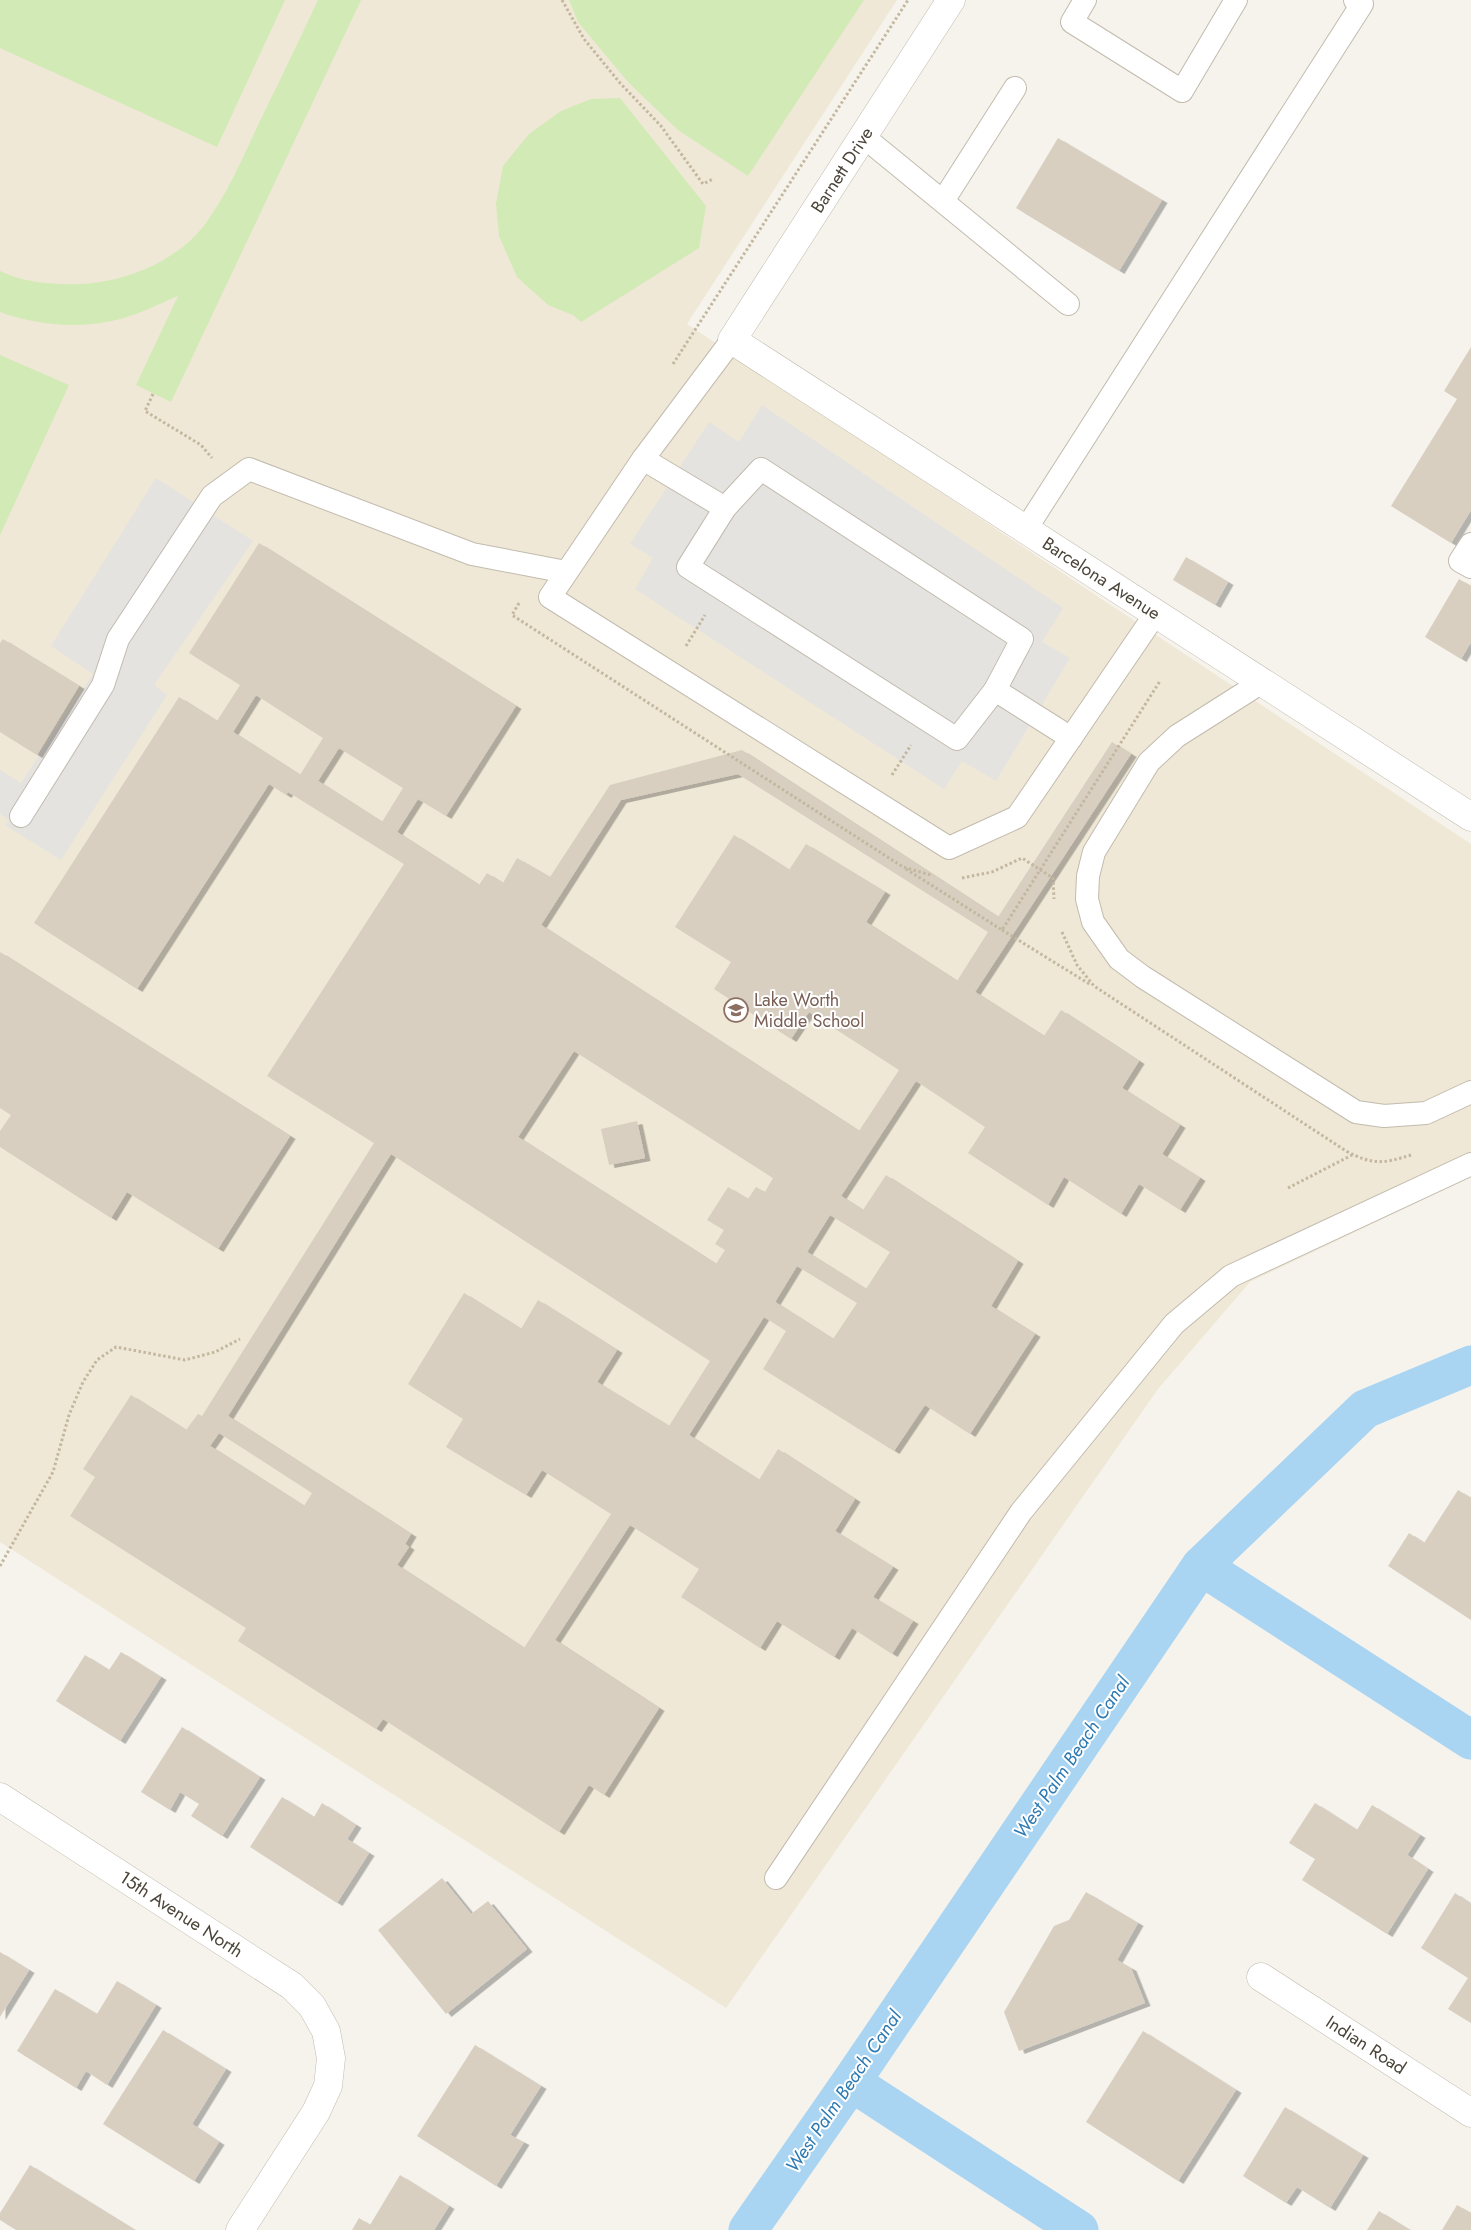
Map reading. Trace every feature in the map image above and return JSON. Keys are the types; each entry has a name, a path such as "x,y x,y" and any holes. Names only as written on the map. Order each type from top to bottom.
{"street":[{"name":"Barnett Drive","path":"732,340 951,0"},
{"name":"Barcelona Avenue","path":"732,340 1471,817"},
{"name":"15th Avenue North","path":"0,1797 292,1986 312,2006 326,2031 331,2058 328,2086 316,2112 240,2230"},
{"name":"Indian Road","path":"1261,1977 1471,2113"}],"lane":[{"path":"1085,0 1072,22 1182,91 1236,0"},
{"path":"1026,529 1362,4 1355,0"},
{"path":"943,202 1015,88"},
{"path":"864,137 1068,304"},
{"path":"732,340 643,459 550,597 950,848 1017,817 1156,613"},
{"path":"643,459 725,508"},
{"path":"21,816 103,686 118,639 212,496 249,469 472,554 566,572"},
{"path":"761,469 1022,639 995,690 957,739 688,567 725,508 761,469"},
{"path":"1471,544 1460,561 1471,567"},
{"path":"1262,682 1177,736 1149,762 1094,852 1088,876 1087,899 1092,922 1119,959 1143,977 1356,1112 1384,1116 1426,1113 1471,1092"},
{"path":"995,690 1071,738"},
{"path":"776,1878 1021,1512 1174,1324 1232,1276 1471,1164"}],"path":[{"path":"562,0 584,39 620,83 661,126 703,184 713,179"},
{"path":"153,394 145,412 201,445 231,482"},
{"path":"1002,930 1160,681"},
{"path":"903,867 1094,986"},
{"path":"1288,1188 1353,1155"},
{"path":"0,1566 53,1472 69,1415 84,1382 97,1360 116,1347 185,1360 215,1352 240,1339"}],"shaded area":[{"name":"Lake Worth Middle School","path":"0,0 897,0 687,324 1471,844 1471,1177 1250,1282 1158,1389 726,2008 0,1542"},
{"path":"762,405 1063,608 1042,642 1070,658 996,781 962,761 944,789 635,589 653,558 630,544 709,422 739,442"},
{"path":"156,478 253,541 154,685 167,695 61,860 5,825 9,820 0,814 0,770 21,783 93,674 51,646"}],"green space":[{"path":"0,0 285,0 217,147 0,48"},
{"path":"318,0 361,0 171,402 136,385 178,296 128,317 91,324 45,323 0,312 0,271 19,278 50,283 81,284 116,279 151,267 182,248 195,236 206,223 228,187"},
{"path":"569,0 864,0 748,176 678,130 628,82 578,22"},
{"path":"620,98 706,206 699,248 581,322 573,315 548,305 517,277 499,236 496,204 503,166 529,134 561,111 591,99"},
{"path":"0,355 69,385 0,535"}],"building":[{"path":"1058,138 1162,200 1119,271 1016,208"},
{"path":"1471,347 1471,510 1451,543 1391,506 1457,399 1444,391"},
{"path":"259,543 516,706 446,816 418,799 397,832 479,885 487,873 503,883 517,858 550,877 610,785 742,750 998,917 1112,742 1131,754 975,992 1044,1036 1061,1010 1139,1061 1122,1088 1180,1125 1162,1154 1200,1178 1180,1210 1139,1184 1121,1214 1064,1177 1048,1205 968,1153 985,1127 916,1081 841,1196 863,1210 886,1175 1018,1261 991,1306 1035,1334 970,1434 925,1405 894,1451 763,1369 786,1331 764,1317 689,1435 759,1480 778,1449 855,1499 835,1531 893,1567 873,1597 913,1621 892,1654 852,1628 834,1657 777,1621 760,1648 681,1597 699,1569 630,1525 555,1640 659,1708 604,1795 589,1785 559,1832 383,1719 376,1729 238,1641 246,1628 70,1516 95,1477 83,1469 131,1395 186,1430 198,1414 202,1416 374,1143 267,1076 404,864 288,792 286,795 269,784 137,989 34,923 179,697 217,721 240,685 189,653","holes":["256,695 323,738 300,775 233,732","339,748 403,788 382,822 318,781","738,774 988,932 957,981 866,922 885,892 806,844 789,870 734,835 675,927 731,962 714,989 791,1039 809,1012 899,1070 859,1131 541,925 621,800","574,1051 773,1178 765,1192 756,1187 748,1199 728,1187 707,1220 724,1230 715,1244 725,1250 716,1264 518,1137","391,1154 710,1361 669,1426 597,1382 617,1350 538,1300 521,1329 464,1293 408,1384 463,1419 446,1447 526,1495 542,1470 611,1514 524,1648 397,1565 409,1547 405,1544 411,1534 228,1416","830,1215 890,1252 866,1289 807,1252","797,1266 857,1303 833,1339 775,1302","219,1433 312,1493 304,1506 210,1446"]},
{"path":"1186,557 1228,582 1215,605 1173,580"},
{"path":"1459,579 1471,586 1471,642 1461,659 1425,637"},
{"path":"3,639 79,686 37,755 0,732 0,643"},
{"path":"0,952 290,1136 218,1249 127,1192 111,1218 0,1147 0,1131 11,1115 0,1108"},
{"path":"637,1121 645,1158 609,1165 601,1129"},
{"path":"1458,1490 1471,1498 1471,1620 1388,1566 1409,1533 1424,1543"},
{"path":"121,1652 161,1677 120,1741 56,1701 85,1655 109,1670"},
{"path":"182,1727 260,1777 222,1836 191,1816 199,1804 180,1792 170,1810 141,1792"},
{"path":"282,1797 314,1817 322,1803 356,1825 347,1839 369,1853 337,1903 250,1847"},
{"path":"1315,1803 1357,1830 1372,1805 1420,1835 1407,1855 1428,1869 1387,1934 1302,1880 1315,1859 1289,1843"},
{"path":"442,1878 471,1914 488,1901 527,1949 446,2014 378,1930"},
{"path":"1086,1892 1138,1923 1117,1960 1131,1968 1145,2003 1019,2051 1004,2012 1054,1926 1069,1920"},
{"path":"1455,1893 1471,1904 1471,2023 1448,2009 1468,1978 1421,1948"},
{"path":"0,1952 29,1970 0,2017"},
{"path":"117,1981 156,2005 107,2085 86,2071 76,2088 17,2051 55,1989 97,2014"},
{"path":"163,2030 226,2069 192,2124 219,2142 194,2181 103,2124"},
{"path":"1143,2031 1236,2090 1178,2181 1086,2122"},
{"path":"475,2045 541,2086 510,2135 524,2142 496,2186 417,2136"},
{"path":"1285,2107 1363,2155 1330,2208 1297,2187 1286,2203 1243,2176"},
{"path":"30,2165 135,2230 16,2230 0,2220 0,2213"},
{"path":"400,2175 449,2206 434,2230 352,2230 359,2218 370,2225"},
{"path":"1457,2205 1471,2213 1471,2230 1442,2230"},
{"path":"1379,2211 1410,2230 1367,2230"}],"waterway":[{"name":"West Palm Beach Canal","path":"748,2230 851,2082 1201,1566 1365,1409 1471,1365"},
{"path":"1201,1566 1471,1740"},
{"path":"851,2082 1079,2230"}],"place":[{"name":"Lake Worth Middle School","path":"736,1010"}]}
